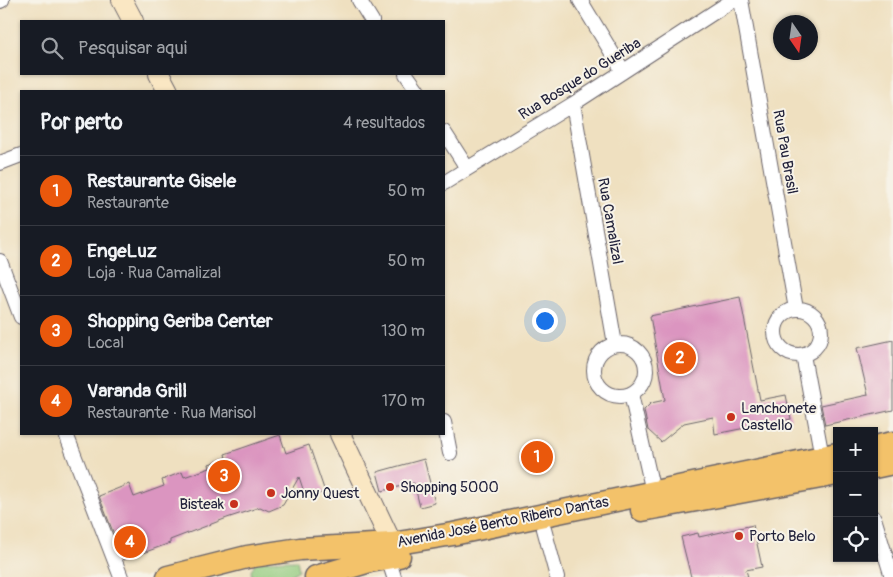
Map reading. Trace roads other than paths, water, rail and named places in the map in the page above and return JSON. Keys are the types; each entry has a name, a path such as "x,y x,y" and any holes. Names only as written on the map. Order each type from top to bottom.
{"main road":[{"path":"878,446 893,443"},
{"name":"Avenida José Bento Ribeiro Dantas","path":"168,577 245,567 300,549 391,559 453,534 829,456"},
{"path":"878,466 893,463"},
{"name":"Avenida José Bento Ribeiro Dantas","path":"316,577 370,561 391,559 833,475"},
{"path":"300,549 306,555 309,562 306,577"}],"street":[{"path":"122,0 132,20"},
{"path":"359,0 371,20"},
{"path":"580,0 623,72"},
{"name":"Rua Bosque do Gueriba","path":"445,182 573,104 734,0"},
{"name":"Rua Pau Brasil","path":"741,0 796,309"},
{"path":"160,75 167,90"},
{"path":"407,75 417,90"},
{"name":"Rua Camalizal","path":"573,104 615,344"},
{"path":"445,134 467,168"},
{"path":"0,163 20,155"},
{"path":"0,261 20,314"},
{"path":"796,309 806,311 815,317 820,327 820,338 814,348 803,355 792,354 782,349 776,340 775,330 778,320 786,313 796,309"},
{"path":"615,344 633,347 640,353 645,362 646,371 644,381 639,389 631,394 620,397 609,394 600,388 594,378 593,367 597,357 604,348 615,344"},
{"path":"803,355 829,456"},
{"path":"631,394 653,492"},
{"path":"445,427 450,453"},
{"path":"66,435 121,577"},
{"path":"340,435 391,559"},
{"path":"544,529 557,577"},
{"path":"878,531 892,577"}],"place":[{"name":"EngeLuz","path":"680,358"},
{"name":"Lanchonete Castello","path":"731,417"},
{"name":"Restaurante Gisele","path":"537,457"},
{"name":"Shopping Geriba Center","path":"224,476"},
{"name":"Shopping 5000","path":"390,487"},
{"name":"Jonny Quest","path":"271,493"},
{"name":"Bisteak","path":"234,504"},
{"name":"Porto Belo","path":"739,536"},
{"name":"Varanda Grill","path":"130,542"}]}
